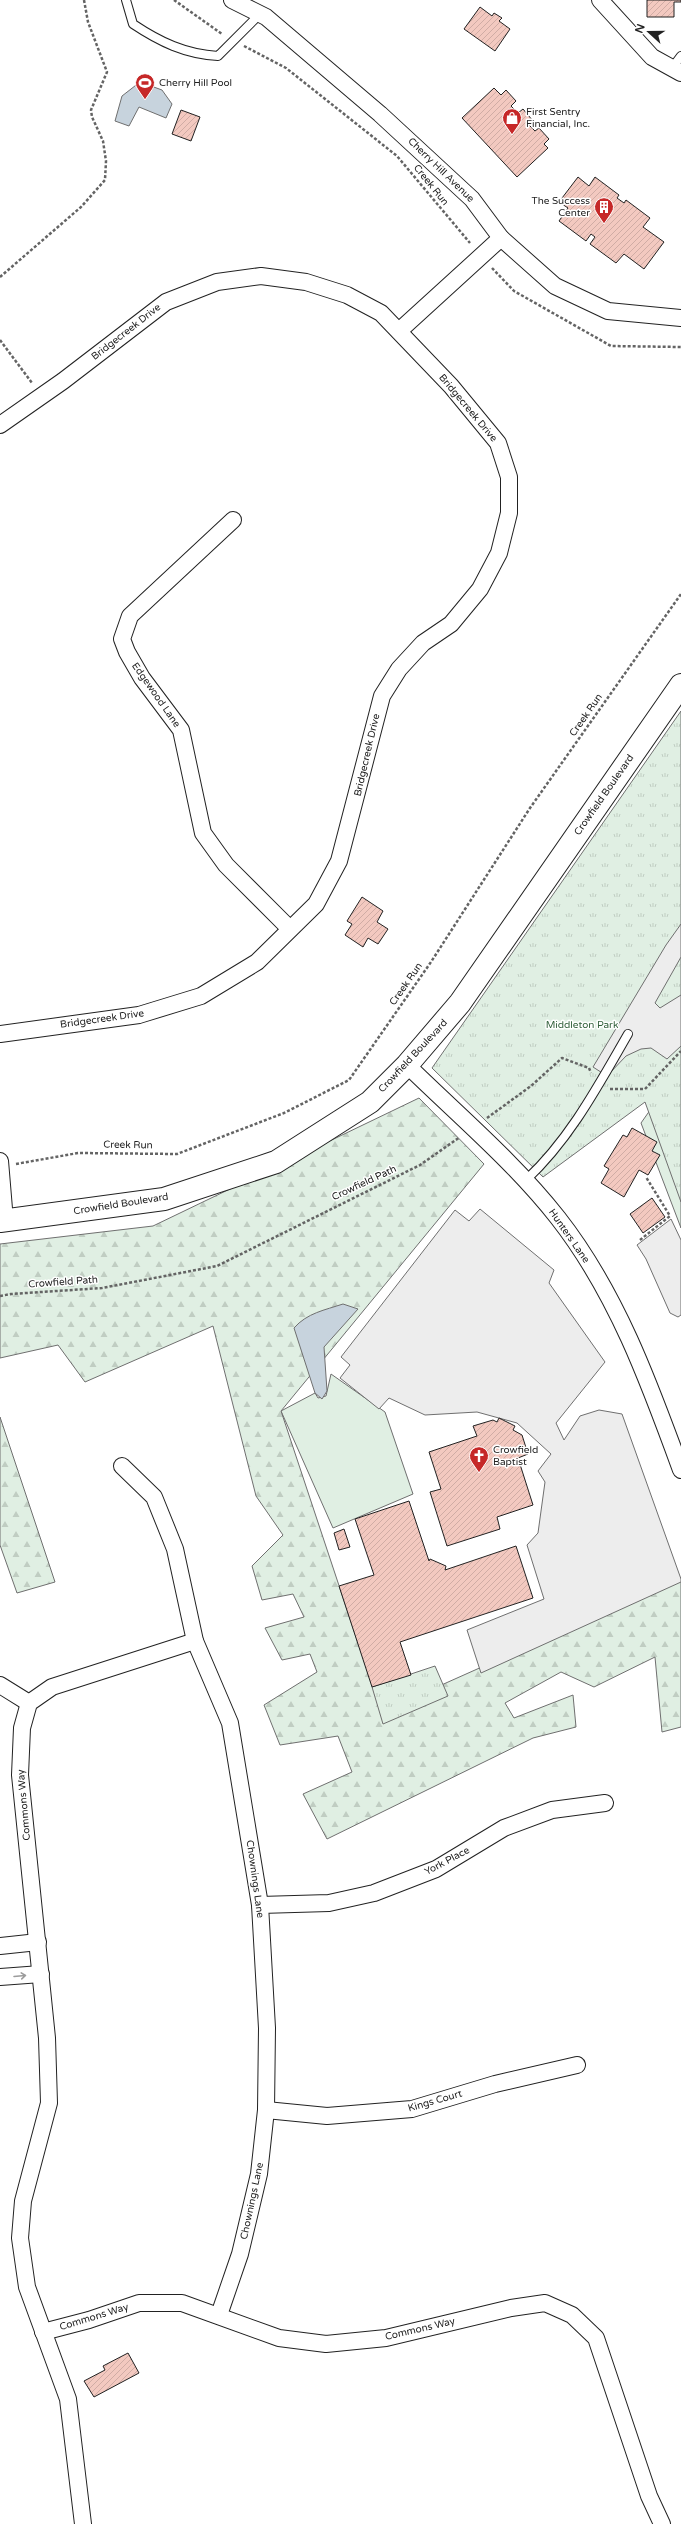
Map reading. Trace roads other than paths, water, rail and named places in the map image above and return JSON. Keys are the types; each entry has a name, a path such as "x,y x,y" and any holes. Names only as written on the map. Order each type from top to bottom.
{"main road":[{"name":"Crowfield Boulevard","path":"2,1221 164,1199 276,1162 370,1102 407,1066 460,1003 681,685"}],"street":[{"name":"Cherry Hill Avenue","path":"232,0 260,14 380,114 472,199 501,238 556,286 608,310 681,318"},
{"path":"600,0 652,57 678,66"},
{"path":"399,331 501,238"},
{"name":"Bridgecreek Drive","path":"0,425 166,302 217,282 260,276 306,282 347,295 381,313 451,386 498,443 510,477 509,513 499,553 480,589 451,624 423,643 399,668 382,696 339,861 316,904 257,962 201,996 139,1015 0,1034"},
{"name":"Edgewood Lane","path":"233,520 130,616 122,639 127,652 142,678 181,730 203,832 226,865 290,929"},
{"name":"Hunters Lane","path":"407,1066 526,1180 580,1249 620,1318 651,1389 681,1470"},
{"path":"0,1164 2,1221"},
{"name":"Chownings Lane","path":"122,1466 154,1497 175,1549 195,1641 230,1723 260,1904 267,2028 266,2110 259,2174 240,2254 219,2315"},
{"path":"0,1685 29,1704 52,1687 195,1641"},
{"name":"Commons Way","path":"29,1704 22,1728 20,1776 47,2038 49,2103 23,2201 20,2238 27,2287 68,2399 83,2524"},
{"name":"York Place","path":"260,1904 329,1903 374,1893 436,1869 504,1828 552,1810 605,1803"},
{"path":"0,1946 38,1942"},
{"path":"0,1977 41,1974"},
{"name":"Kings Court","path":"266,2110 328,2116 412,2109 495,2084 577,2065"},
{"name":"Commons Way","path":"43,2332 89,2320 139,2303 182,2303 219,2315 279,2338 326,2344 386,2338 511,2308 545,2303 572,2315 596,2338 649,2496 662,2524"}],"lane":[{"path":"126,0 133,24 160,42 198,55 218,56 260,14"},
{"path":"526,1180 559,1147 597,1088 628,1034"}],"place":[{"name":"Cherry Hill Pool","path":"145,100"},
{"name":"First Sentry Financial, Inc.","path":"512,135"},
{"name":"The Success Center","path":"604,224"},
{"name":"Crowfield Baptist","path":"479,1473"}],"park label":[{"name":"Middleton Park","path":"582,1025"}]}
